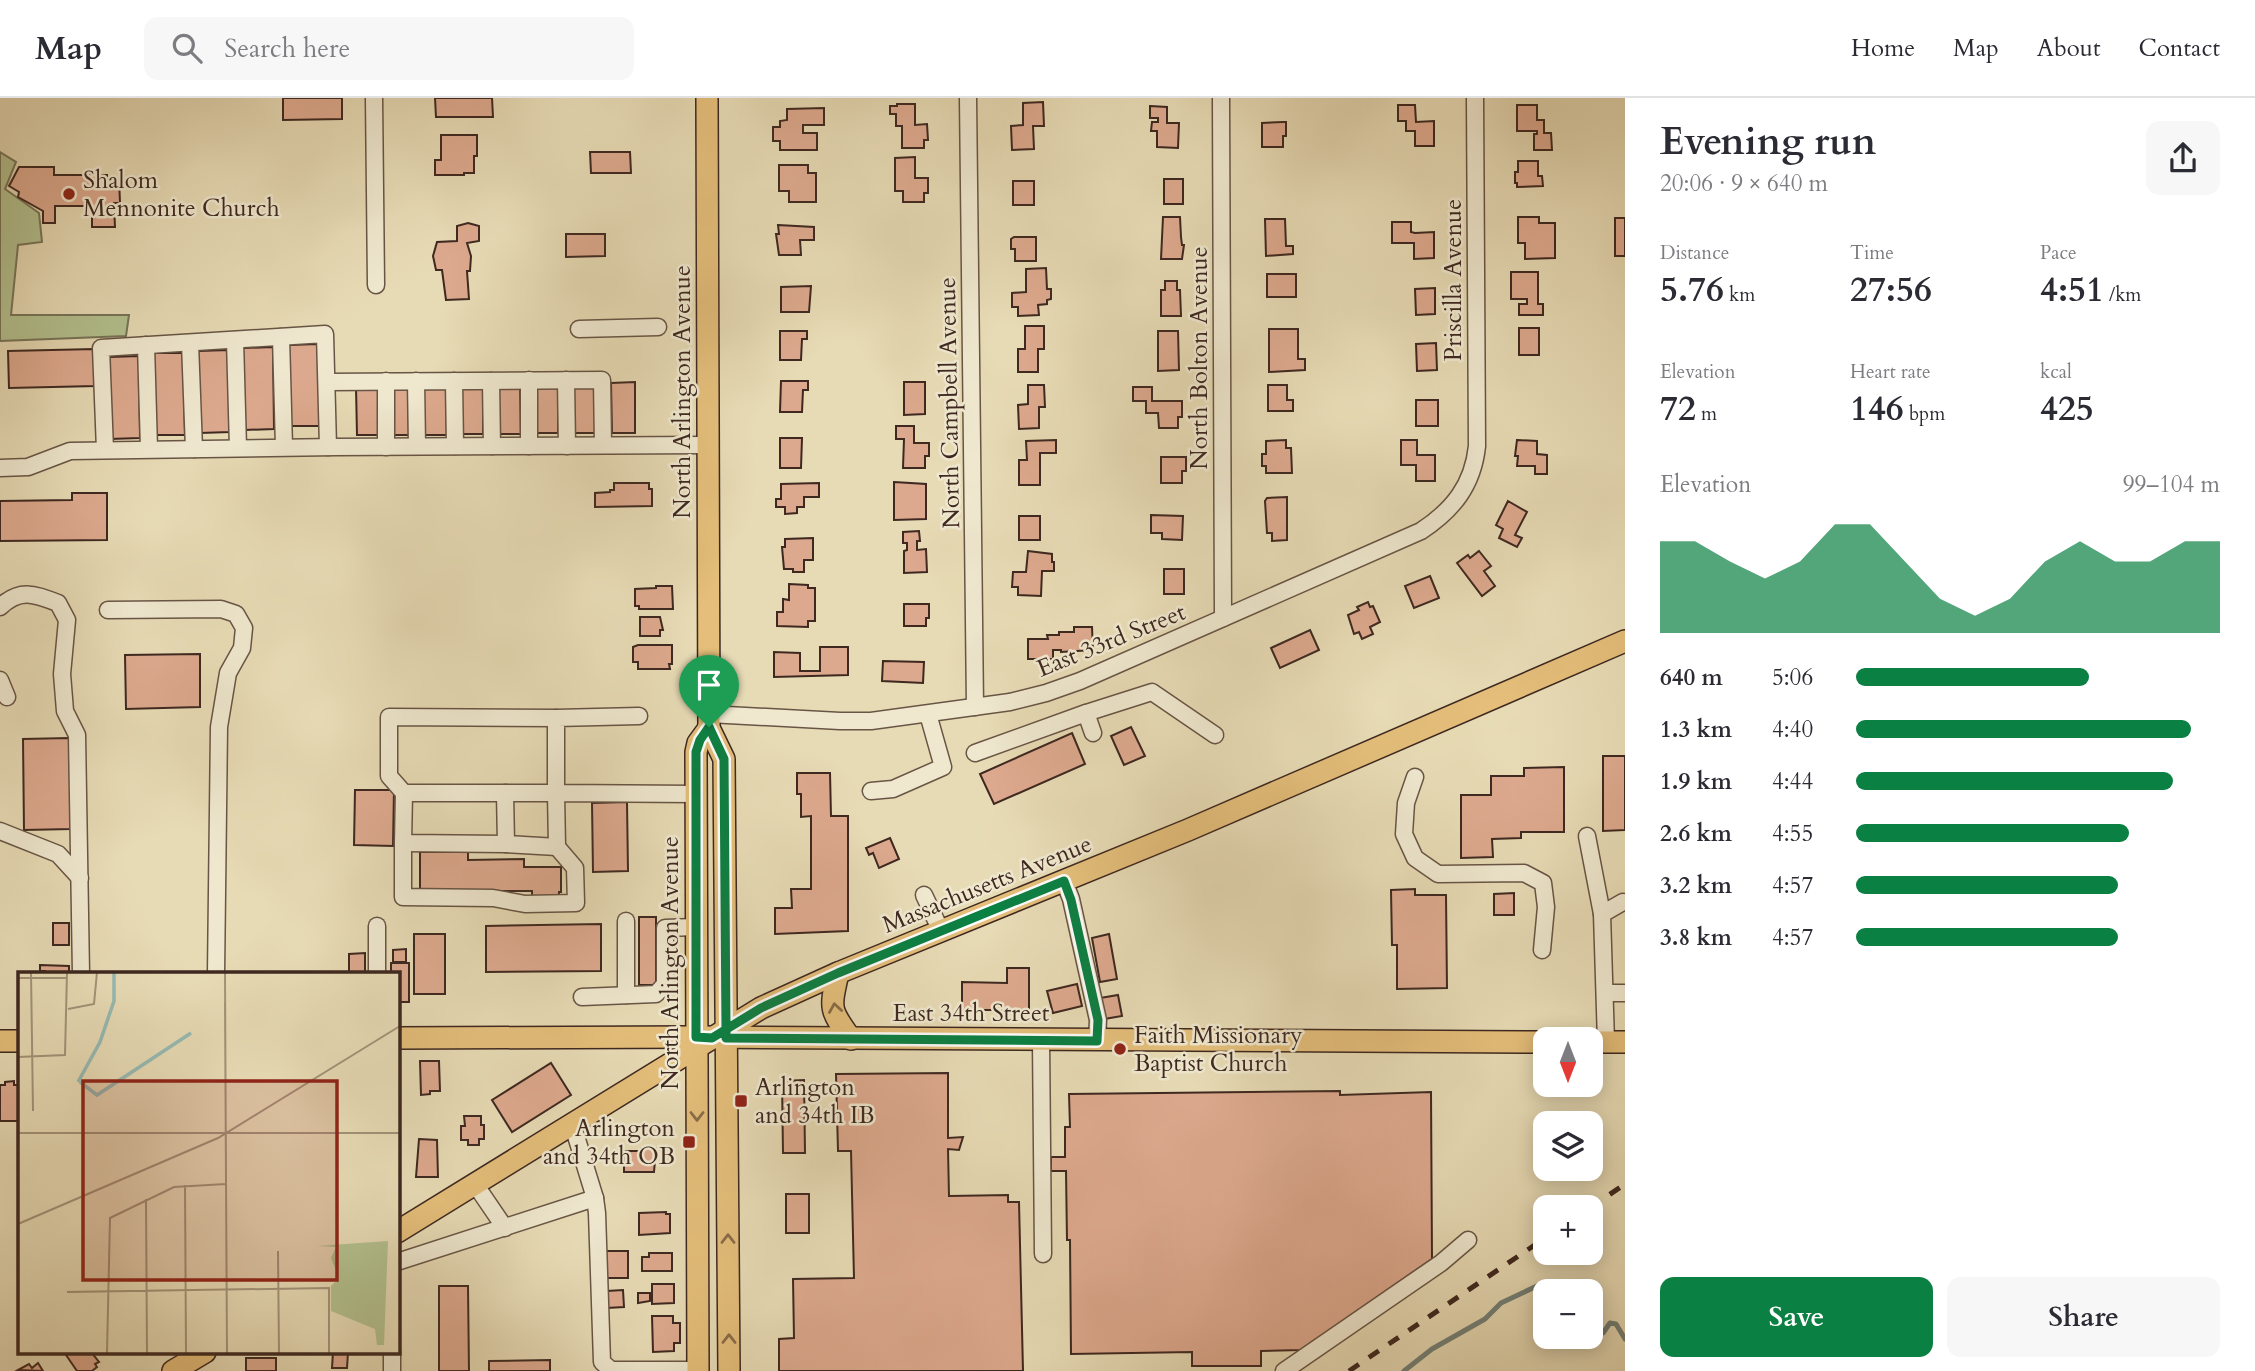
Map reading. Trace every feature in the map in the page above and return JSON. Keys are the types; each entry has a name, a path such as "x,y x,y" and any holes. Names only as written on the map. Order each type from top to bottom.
{"main road":[{"name":"North Arlington Avenue","path":"698,1370 724,759 709,721 707,98"},
{"name":"Massachusetts Avenue","path":"399,1231 761,1008 838,973 1188,830 1625,641"},
{"name":"North Arlington Avenue","path":"709,721 696,748 696,927 711,1038 729,1371"},
{"path":"838,973 833,1009 836,1019 851,1039"},
{"name":"East 34th Street","path":"399,1038 1533,1042"},
{"path":"0,1041 18,1041"},
{"path":"173,1371 202,1354"}],"street":[{"path":"374,98 376,285"},
{"name":"North Campbell Avenue","path":"968,98 975,707"},
{"name":"North Bolton Avenue","path":"1221,98 1223,618"},
{"name":"Priscilla Avenue","path":"1475,98 1475,461"},
{"path":"579,329 658,327"},
{"path":"105,450 101,348 325,334 328,447"},
{"path":"281,337 284,447"},
{"path":"235,340 238,448"},
{"path":"190,343 194,449"},
{"path":"146,345 149,449"},
{"path":"528,380 529,446"},
{"path":"566,380 567,446"},
{"path":"327,382 602,380 603,445"},
{"path":"386,381 386,446"},
{"path":"416,381 417,446"},
{"path":"454,381 455,446"},
{"path":"491,381 492,446"},
{"path":"0,468 28,467 70,451 708,445"},
{"name":"East 33rd Street","path":"709,721 854,722 1010,702 1046,693 1080,681 1421,531 1458,500 1475,461"},
{"path":"0,607 11,596 34,594 58,603 67,620 62,674 65,711 77,735 81,972"},
{"path":"107,610 221,609 236,614 244,628 242,648 228,673 219,727 216,972"},
{"path":"0,680 6,697"},
{"path":"975,753 1152,692 1215,734"},
{"path":"1086,713 1093,733"},
{"path":"871,791 893,789 943,767 928,714"},
{"path":"556,718 557,847 575,868 576,903 525,904 493,898 403,897 404,793 389,776 389,718 639,716"},
{"path":"1415,777 1406,803 1404,834 1415,858 1438,874 1524,873 1543,883 1546,906 1542,950"},
{"path":"404,793 696,794"},
{"path":"505,793 506,844"},
{"path":"0,831 58,854 80,878"},
{"path":"1587,836 1602,914 1607,1042"},
{"path":"403,843 557,847"},
{"path":"1064,881 1071,900 1098,1020 1097,1041"},
{"path":"924,895 941,931"},
{"path":"1602,914 1623,902"},
{"path":"626,921 626,995"},
{"path":"377,926 377,972"},
{"path":"582,997 656,994 665,984 665,929 696,927"},
{"path":"1605,993 1625,993"},
{"path":"1041,1040 1043,1254"},
{"path":"572,1123 595,1198 602,1367 611,1370 698,1370"},
{"path":"475,1184 505,1228"},
{"path":"399,1261 595,1198"},
{"path":"1284,1371 1441,1263 1468,1240"}],"green space":[{"path":"0,152 16,162 5,189 39,213 42,242 18,245 11,315 129,315 126,336 0,341"}],"building":[{"path":"283,98 342,98 342,119 283,120"},
{"path":"435,98 492,98 493,117 436,117"},
{"path":"1043,102 1044,126 1033,126 1034,149 1012,150 1011,126 1023,125 1023,103"},
{"path":"915,104 915,125 927,124 928,140 924,140 924,148 902,148 902,126 896,126 896,114 890,114 890,106"},
{"path":"1398,105 1415,105 1416,122 1434,121 1434,146 1415,146 1415,131 1406,131 1406,121 1398,121"},
{"path":"1517,105 1537,105 1537,120 1544,120 1544,133 1551,133 1552,150 1534,150 1534,134 1537,134 1537,131 1517,131"},
{"path":"1150,106 1167,107 1167,123 1179,123 1178,148 1157,147 1157,131 1151,131 1152,122 1158,122 1158,118 1150,118"},
{"path":"824,108 824,125 803,125 803,133 817,133 817,150 780,150 780,141 773,141 773,127 780,127 780,121 787,120 787,109"},
{"path":"1286,122 1283,147 1262,147 1262,123"},
{"path":"441,135 477,135 474,173 435,175 435,160 441,160"},
{"path":"590,152 630,152 631,173 591,173"},
{"path":"915,157 915,178 928,178 928,193 924,193 924,202 903,202 903,191 895,191 895,158"},
{"path":"1518,161 1538,161 1538,176 1542,176 1543,186 1517,187 1515,172 1518,172"},
{"path":"779,165 808,165 808,173 816,173 816,202 789,202 789,191 779,191"},
{"name":"Shalom Mennonite Church","path":"19,167 54,167 54,175 107,175 107,178 119,178 120,203 114,203 115,227 92,227 92,206 55,206 55,223 43,223 43,211 18,197 19,192 9,186"},
{"path":"1164,179 1183,179 1183,204 1164,204"},
{"path":"1013,181 1034,181 1034,205 1013,205"},
{"path":"1163,217 1180,217 1184,245 1182,259 1161,259"},
{"path":"1518,217 1539,217 1539,223 1555,223 1555,258 1525,259 1525,243 1518,243"},
{"path":"1615,218 1625,218 1625,256 1615,256"},
{"path":"1265,219 1285,219 1286,246 1293,246 1293,254 1266,256"},
{"path":"1392,222 1411,222 1411,232 1415,233 1434,232 1434,258 1414,259 1414,243 1392,243"},
{"path":"468,223 479,226 479,241 467,243 471,256 470,271 467,271 469,299 446,300 442,270 436,270 433,256 437,242 457,241 457,226"},
{"path":"778,225 814,227 814,240 800,240 801,255 779,255 776,234 779,234"},
{"path":"566,234 605,234 605,256 566,257"},
{"path":"1036,237 1036,261 1015,261 1015,249 1011,249 1011,239"},
{"path":"1046,268 1047,289 1051,289 1051,299 1047,300 1047,304 1038,305 1039,315 1018,316 1018,307 1012,307 1012,293 1026,292 1026,269"},
{"path":"1511,272 1538,272 1538,304 1543,304 1543,315 1519,315 1519,304 1527,304 1527,299 1511,299"},
{"path":"1267,274 1296,274 1296,297 1267,297"},
{"path":"1165,281 1177,281 1181,316 1161,316 1161,290 1165,290"},
{"path":"811,286 809,312 781,312 781,287"},
{"path":"1435,288 1435,314 1416,315 1415,289"},
{"path":"1025,326 1044,326 1044,349 1038,349 1038,372 1018,372 1018,349 1025,349"},
{"path":"1519,328 1539,328 1539,355 1519,355"},
{"path":"1269,329 1298,329 1298,359 1305,359 1305,370 1269,372"},
{"path":"780,331 807,331 807,339 802,339 801,360 780,360"},
{"path":"1158,331 1178,331 1179,370 1158,371"},
{"path":"1436,343 1437,370 1417,371 1416,344"},
{"path":"318,344 320,426 290,426 288,345"},
{"path":"273,347 274,429 245,430 243,348"},
{"path":"95,349 96,386 9,388 8,351"},
{"path":"228,350 230,432 200,433 198,351"},
{"path":"153,353 183,353 185,435 155,435"},
{"path":"139,356 140,438 110,439 109,357"},
{"path":"781,381 808,381 808,390 803,390 802,412 780,412"},
{"path":"635,382 635,433 612,433 611,383"},
{"path":"904,382 925,382 925,414 904,415"},
{"path":"558,385 558,433 536,433 535,386"},
{"path":"572,385 595,385 596,433 573,433"},
{"path":"1028,385 1044,385 1045,407 1039,407 1039,428 1019,429 1018,405 1028,404"},
{"path":"1268,385 1287,385 1287,400 1293,400 1293,411 1268,411"},
{"path":"460,386 483,386 483,434 461,434"},
{"path":"498,386 520,386 521,434 498,434"},
{"path":"356,387 379,387 379,435 357,435"},
{"path":"393,387 408,387 409,435 394,435"},
{"path":"423,387 446,387 447,435 424,435"},
{"path":"1133,387 1152,387 1152,401 1182,401 1182,417 1178,417 1178,428 1159,428 1158,413 1146,413 1146,401 1133,401"},
{"path":"1416,400 1438,400 1438,426 1416,426"},
{"path":"896,426 914,426 914,443 929,443 925,468 903,468 904,439 896,439"},
{"path":"780,438 802,438 801,468 780,468"},
{"path":"1056,440 1056,453 1040,453 1040,485 1019,485 1019,460 1027,460 1026,441"},
{"path":"1286,440 1286,448 1291,448 1292,473 1266,473 1266,466 1262,466 1262,454 1266,454 1266,441"},
{"path":"1401,440 1417,440 1417,455 1435,455 1435,481 1416,481 1416,465 1401,465"},
{"path":"1517,440 1537,441 1537,454 1547,455 1547,474 1535,474 1535,466 1517,466"},
{"path":"1161,457 1186,457 1186,471 1182,471 1182,483 1161,483"},
{"path":"894,482 926,484 926,519 894,520"},
{"path":"614,483 649,483 649,489 652,489 652,506 595,507 595,493 614,490"},
{"path":"819,483 819,497 804,497 804,507 797,507 797,513 785,514 785,507 776,507 776,499 781,499 781,484"},
{"path":"72,493 107,493 107,540 0,541 0,501 72,500"},
{"path":"1287,497 1287,540 1272,541 1272,533 1267,533 1265,501 1267,498"},
{"path":"1508,501 1527,512 1515,535 1522,538 1517,547 1499,538 1503,529 1496,525"},
{"path":"1151,515 1183,516 1182,540 1162,539 1162,533 1151,533"},
{"path":"1019,516 1040,516 1040,540 1019,540"},
{"path":"919,531 917,550 926,549 927,572 904,573 904,551 907,550 907,543 903,543 903,532"},
{"path":"813,538 813,560 804,560 804,572 784,569 782,547 785,547 785,539"},
{"path":"1028,551 1052,554 1054,571 1042,571 1041,596 1018,595 1018,587 1012,587 1013,572 1026,572"},
{"path":"1479,551 1491,566 1484,571 1495,586 1482,596 1457,563"},
{"path":"1164,569 1184,569 1184,594 1164,594"},
{"path":"1430,576 1439,598 1414,608 1405,586"},
{"path":"789,584 815,588 815,621 808,621 808,627 777,626 777,612 783,612 783,599 789,600"},
{"path":"672,586 673,609 639,609 639,606 635,606 635,589"},
{"path":"1368,602 1370,607 1373,606 1380,622 1370,627 1373,634 1362,639 1359,632 1354,634 1348,615"},
{"path":"904,604 929,604 926,626 904,626"},
{"path":"640,617 660,617 663,630 660,630 660,636 640,636"},
{"path":"1074,627 1092,627 1093,650 1053,650 1053,659 1028,659 1028,639 1048,639 1047,635 1074,632"},
{"path":"1310,630 1319,650 1280,668 1271,648"},
{"path":"672,645 670,669 638,669 638,662 633,662 633,647"},
{"path":"820,647 848,647 848,675 774,677 774,652 800,653 800,671 820,671"},
{"path":"200,654 200,707 126,709 125,655"},
{"path":"883,661 924,662 923,683 882,681"},
{"path":"1131,727 1145,756 1124,765 1111,736"},
{"path":"1072,733 1085,764 994,804 980,774"},
{"path":"69,738 71,829 24,830 23,739"},
{"path":"1603,756 1625,756 1625,830 1603,831"},
{"path":"1564,767 1564,832 1521,832 1521,838 1492,839 1493,857 1461,858 1461,795 1491,795 1491,776 1524,776 1524,768"},
{"path":"797,773 830,773 831,816 848,816 848,931 775,934 775,908 792,908 791,889 811,889 811,816 801,817"},
{"path":"355,790 394,790 393,846 354,845"},
{"path":"627,802 628,871 593,872 592,803"},
{"path":"890,838 899,859 879,868 873,853 869,855 866,848"},
{"path":"420,852 468,852 468,860 524,859 524,867 561,867 561,892 559,898 532,898 532,891 420,891"},
{"path":"1415,889 1415,895 1446,895 1447,988 1397,989 1397,945 1392,945 1391,890"},
{"path":"1514,893 1514,915 1494,915 1494,894"},
{"path":"639,917 656,917 656,985 639,985"},
{"path":"53,923 69,923 69,945 53,945"},
{"path":"601,924 601,971 486,972 486,926"},
{"path":"414,934 445,934 445,994 414,994"},
{"path":"1109,934 1117,979 1100,982 1092,938"},
{"path":"406,949 406,962 393,962 393,950"},
{"path":"365,953 365,972 349,972 349,954"},
{"path":"391,963 409,963 409,1002 399,1002 399,972 391,972"},
{"path":"40,965 69,966 69,972 40,971"},
{"path":"1007,968 1029,968 1029,1010 962,1010 962,982 1007,983"},
{"path":"1077,984 1082,1006 1053,1013 1047,991"},
{"path":"1118,995 1122,1016 1104,1019 1100,998"},
{"path":"420,1061 439,1061 440,1091 421,1095"},
{"path":"551,1063 571,1095 512,1132 492,1100"},
{"path":"948,1073 948,1138 963,1137 959,1150 948,1149 949,1196 1008,1195 1008,1202 1019,1202 1023,1371 779,1371 779,1339 794,1338 793,1279 854,1278 851,1151 838,1151 836,1074"},
{"path":"804,1080 805,1153 783,1153 782,1081"},
{"path":"14,1081 14,1085 18,1085 18,1121 0,1121 0,1085 5,1085 5,1082"},
{"path":"1340,1091 1340,1095 1431,1092 1432,1259 1301,1350 1261,1351 1261,1366 1192,1366 1192,1352 1071,1354 1070,1240 1067,1240 1066,1171 1051,1171 1051,1157 1065,1157 1065,1127 1070,1127 1069,1094"},
{"path":"464,1116 481,1116 484,1139 479,1139 479,1145 468,1145 468,1140 461,1140 461,1126 465,1126"},
{"path":"419,1139 437,1140 438,1177 416,1177"},
{"path":"641,1148 656,1148 654,1172 624,1172 624,1151 641,1151"},
{"path":"786,1194 809,1194 809,1233 786,1233"},
{"path":"639,1213 670,1214 670,1233 639,1235"},
{"path":"605,1251 628,1251 628,1278 605,1278"},
{"path":"649,1253 672,1253 672,1271 642,1271 642,1257 649,1257"},
{"path":"652,1284 674,1284 674,1303 652,1304"},
{"path":"439,1286 468,1286 469,1371 439,1371"},
{"path":"623,1290 624,1307 607,1308 607,1291"},
{"path":"638,1293 650,1293 650,1301 638,1303"},
{"path":"652,1316 673,1316 673,1323 680,1323 680,1343 674,1343 674,1351 653,1352"},
{"path":"65,1354 93,1354 99,1362 92,1371 77,1371"},
{"path":"333,1354 348,1354 347,1368 332,1368"},
{"path":"246,1358 276,1358 276,1371 246,1371"},
{"path":"550,1360 550,1371 489,1371 489,1361"},
{"path":"38,1363 43,1371 18,1370 29,1364 32,1368"}],"waterway":[{"path":"1404,1371 1432,1349 1485,1319 1501,1303 1533,1288"},
{"path":"1603,1333 1610,1323 1616,1324 1625,1339"}],"railway":[{"path":"1603,1199 1625,1184"},
{"path":"1349,1371 1533,1246"}],"place":[{"name":"Shalom Mennonite Church","path":"69,194"},
{"name":"Faith Missionary Baptist Church","path":"1120,1049"},
{"name":"Arlington and 34th IB","path":"741,1101"},
{"name":"Arlington and 34th OB","path":"689,1142"}],"route":[{"path":"709,727 696,748 696,1037 712,1038 726,1028 761,1008 838,973 1064,881 1071,900 1098,1020 1097,1041 726,1038 726,1028 724,759 709,727"}]}
